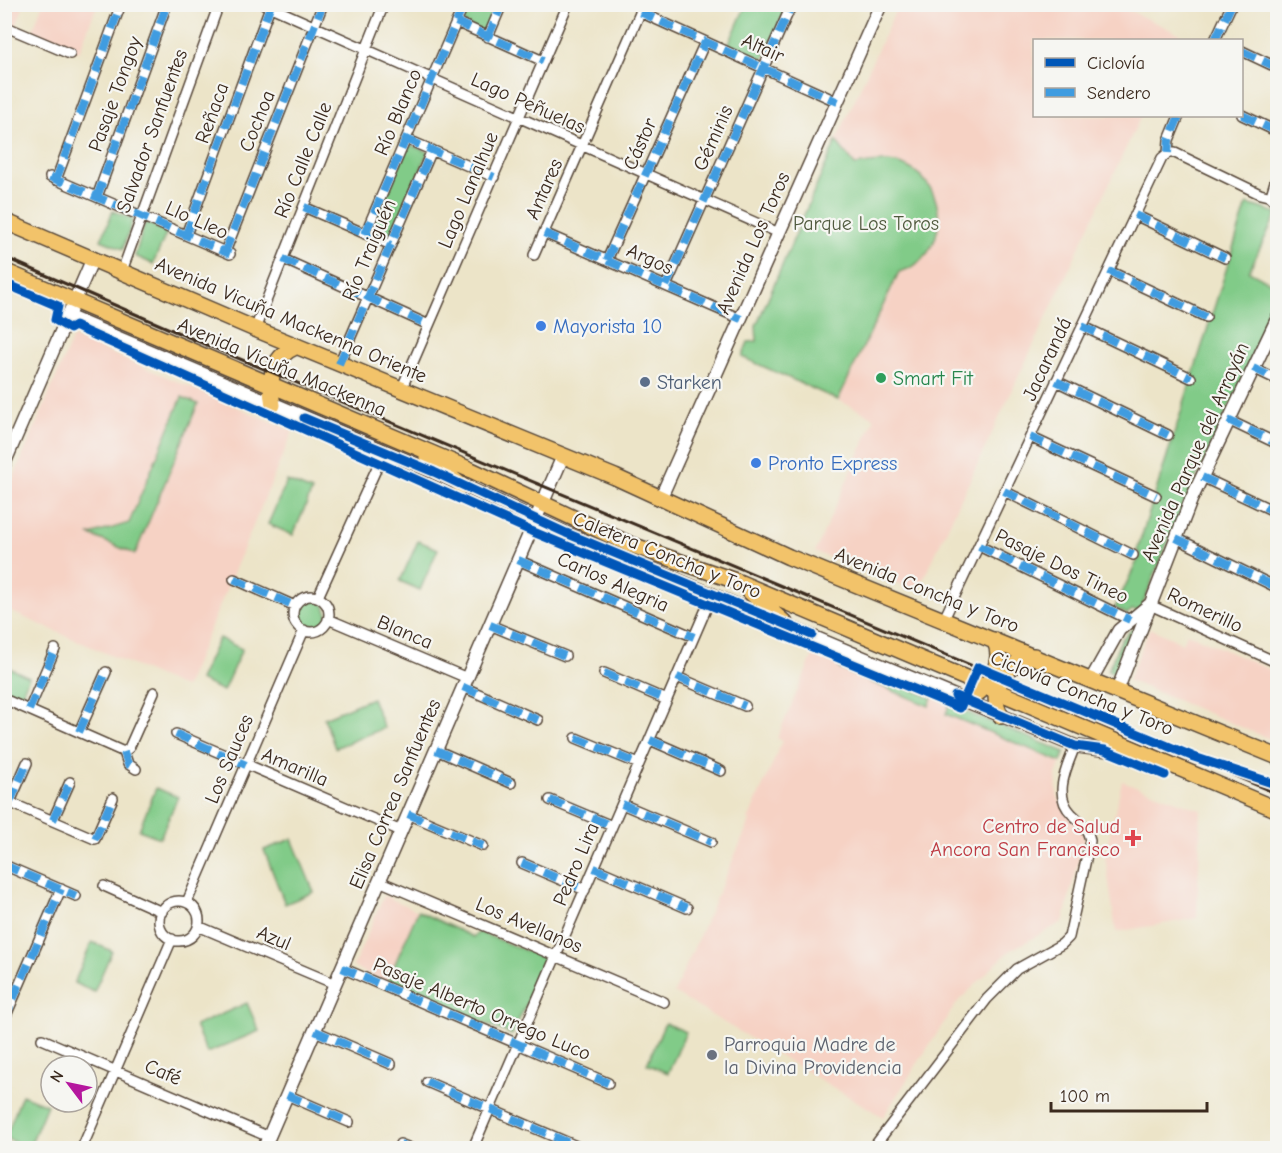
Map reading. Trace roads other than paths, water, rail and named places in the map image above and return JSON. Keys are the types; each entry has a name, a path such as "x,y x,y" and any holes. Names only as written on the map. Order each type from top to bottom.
{"main road":[{"name":"Avenida Vicuña Mackenna Oriente","path":"4,221 255,329 563,456"},
{"name":"Avenida Vicuña Mackenna","path":"4,271 413,445 542,505"},
{"path":"273,405 270,384 279,358 297,346"},
{"path":"413,445 462,486"},
{"name":"Avenida Concha y Toro","path":"563,456 661,497 789,557 1278,757"},
{"path":"542,505 629,544 736,581 1136,755 1201,778 1278,810"},
{"path":"736,581 785,623"},
{"path":"994,640 998,658 991,690 1001,716"},
{"path":"964,700 991,690 1018,660 1034,656"},
{"path":"1105,750 1136,755"},
{"path":"1165,776 1201,778"}],"street":[{"name":"Llo Lleo","path":"121,4 53,178 227,253"},
{"name":"Pasaje Tongoy","path":"97,197 166,4"},
{"name":"Salvador Sanfuentes","path":"122,271 219,4"},
{"name":"Cochoa","path":"227,253 323,4"},
{"name":"Río Calle Calle","path":"255,329 384,4"},
{"name":"Río Blanco","path":"365,234 464,4"},
{"path":"488,37 502,4"},
{"name":"Lago Lanalhue","path":"401,390 568,4"},
{"name":"Géminis","path":"666,286 792,4"},
{"name":"Avenida Los Toros","path":"661,497 881,4"},
{"path":"1217,39 1232,4"},
{"name":"Lago Peñuelas","path":"269,5 365,51 779,233"},
{"name":"Reñaca","path":"186,235 269,5"},
{"name":"Altair","path":"642,8 705,42 837,102"},
{"name":"Antares","path":"534,255 642,8"},
{"path":"456,22 543,61"},
{"path":"4,26 70,54"},
{"name":"Cástor","path":"607,260 705,42"},
{"path":"1243,51 1278,68"},
{"path":"1243,115 1278,132"},
{"name":"Jacarandá","path":"944,619 1162,158 1168,153 1169,140 1179,117"},
{"path":"406,139 494,177"},
{"name":"Río Traiguén","path":"339,364 432,150"},
{"path":"1168,153 1175,153 1260,194 1276,191"},
{"path":"304,207 391,245"},
{"path":"1135,215 1225,258"},
{"name":"Argos","path":"544,233 741,318"},
{"path":"4,464 93,258"},
{"path":"283,259 429,325"},
{"path":"1108,271 1206,317"},
{"name":"Caletera Concha y Toro","path":"67,316 384,452 535,520 785,623 1001,716 1075,746 1105,750"},
{"name":"Avenida Parque del Arrayán","path":"1117,691 1202,477 1278,317"},
{"path":"1083,326 1191,378"},
{"path":"1253,368 1276,380"},
{"path":"1056,381 1167,435"},
{"path":"1228,420 1278,444"},
{"path":"1030,437 1156,496"},
{"path":"318,597 384,452"},
{"name":"Elisa Correa Sanfuentes","path":"266,1143 563,456"},
{"path":"1202,477 1278,513"},
{"path":"1004,491 1133,555"},
{"path":"1176,538 1278,588"},
{"name":"Pasaje Dos Tineo","path":"979,546 1130,620"},
{"name":"Carlos Alegria","path":"518,560 694,637"},
{"path":"234,579 295,606"},
{"name":"Pedro Lira","path":"473,1149 713,593"},
{"path":"307,596 318,597 327,606 328,619 316,631 304,630 293,617 295,606 307,596"},
{"name":"Avenida Parque del Arrayán","path":"1091,680 1115,635 1150,604"},
{"name":"Romerillo","path":"1150,604 1278,663"},
{"name":"Blanca","path":"328,619 538,720"},
{"path":"490,625 565,656"},
{"name":"Los Sauces","path":"187,902 304,630"},
{"path":"29,710 55,649"},
{"path":"79,732 106,672"},
{"path":"604,673 667,700"},
{"path":"677,677 745,706"},
{"path":"124,752 128,750 154,692"},
{"path":"4,699 124,752 128,764 136,769"},
{"name":"Amarilla","path":"176,734 401,831"},
{"path":"576,738 639,764"},
{"path":"650,740 721,771"},
{"path":"873,1149 987,999 1017,969 1062,944 1068,937 1090,841 1084,826 1065,805 1062,793 1063,779 1075,746"},
{"path":"436,750 511,783"},
{"path":"1136,755 1165,776"},
{"path":"27,763 7,801 95,839 113,798"},
{"path":"53,820 70,782"},
{"path":"550,800 612,826"},
{"path":"622,804 711,842"},
{"path":"408,814 483,846"},
{"path":"522,863 585,890"},
{"path":"4,865 76,896"},
{"path":"594,868 687,908"},
{"name":"Los Avellanos","path":"379,881 664,1002"},
{"path":"104,886 162,912"},
{"path":"5,1016 61,889"},
{"path":"187,902 198,913 198,926 191,936 183,940 172,939 164,933 160,924 162,912 171,903 187,902"},
{"name":"Azul","path":"198,926 335,984"},
{"path":"82,1149 172,939"},
{"name":"Pasaje Alberto Orrego Luco","path":"342,968 608,1083"},
{"path":"315,1031 390,1064"},
{"name":"Café","path":"42,1039 115,1070 266,1143"},
{"path":"427,1082 576,1146"},
{"path":"287,1095 350,1122"},
{"path":"400,1144 410,1149"}],"railway":[{"path":"4,257 202,343 1278,794"}],"place":[{"name":"Mayorista 10","path":"541,326"},
{"name":"Smart Fit","path":"881,378"},
{"name":"Starken","path":"645,382"},
{"name":"Pronto Express","path":"756,463"},
{"name":"Centro de Salud Ancora San Francisco","path":"1133,838"},
{"name":"Parroquia Madre de la Divina Providencia","path":"712,1055"}],"park label":[{"name":"Parque Los Toros","path":"866,223"}]}
